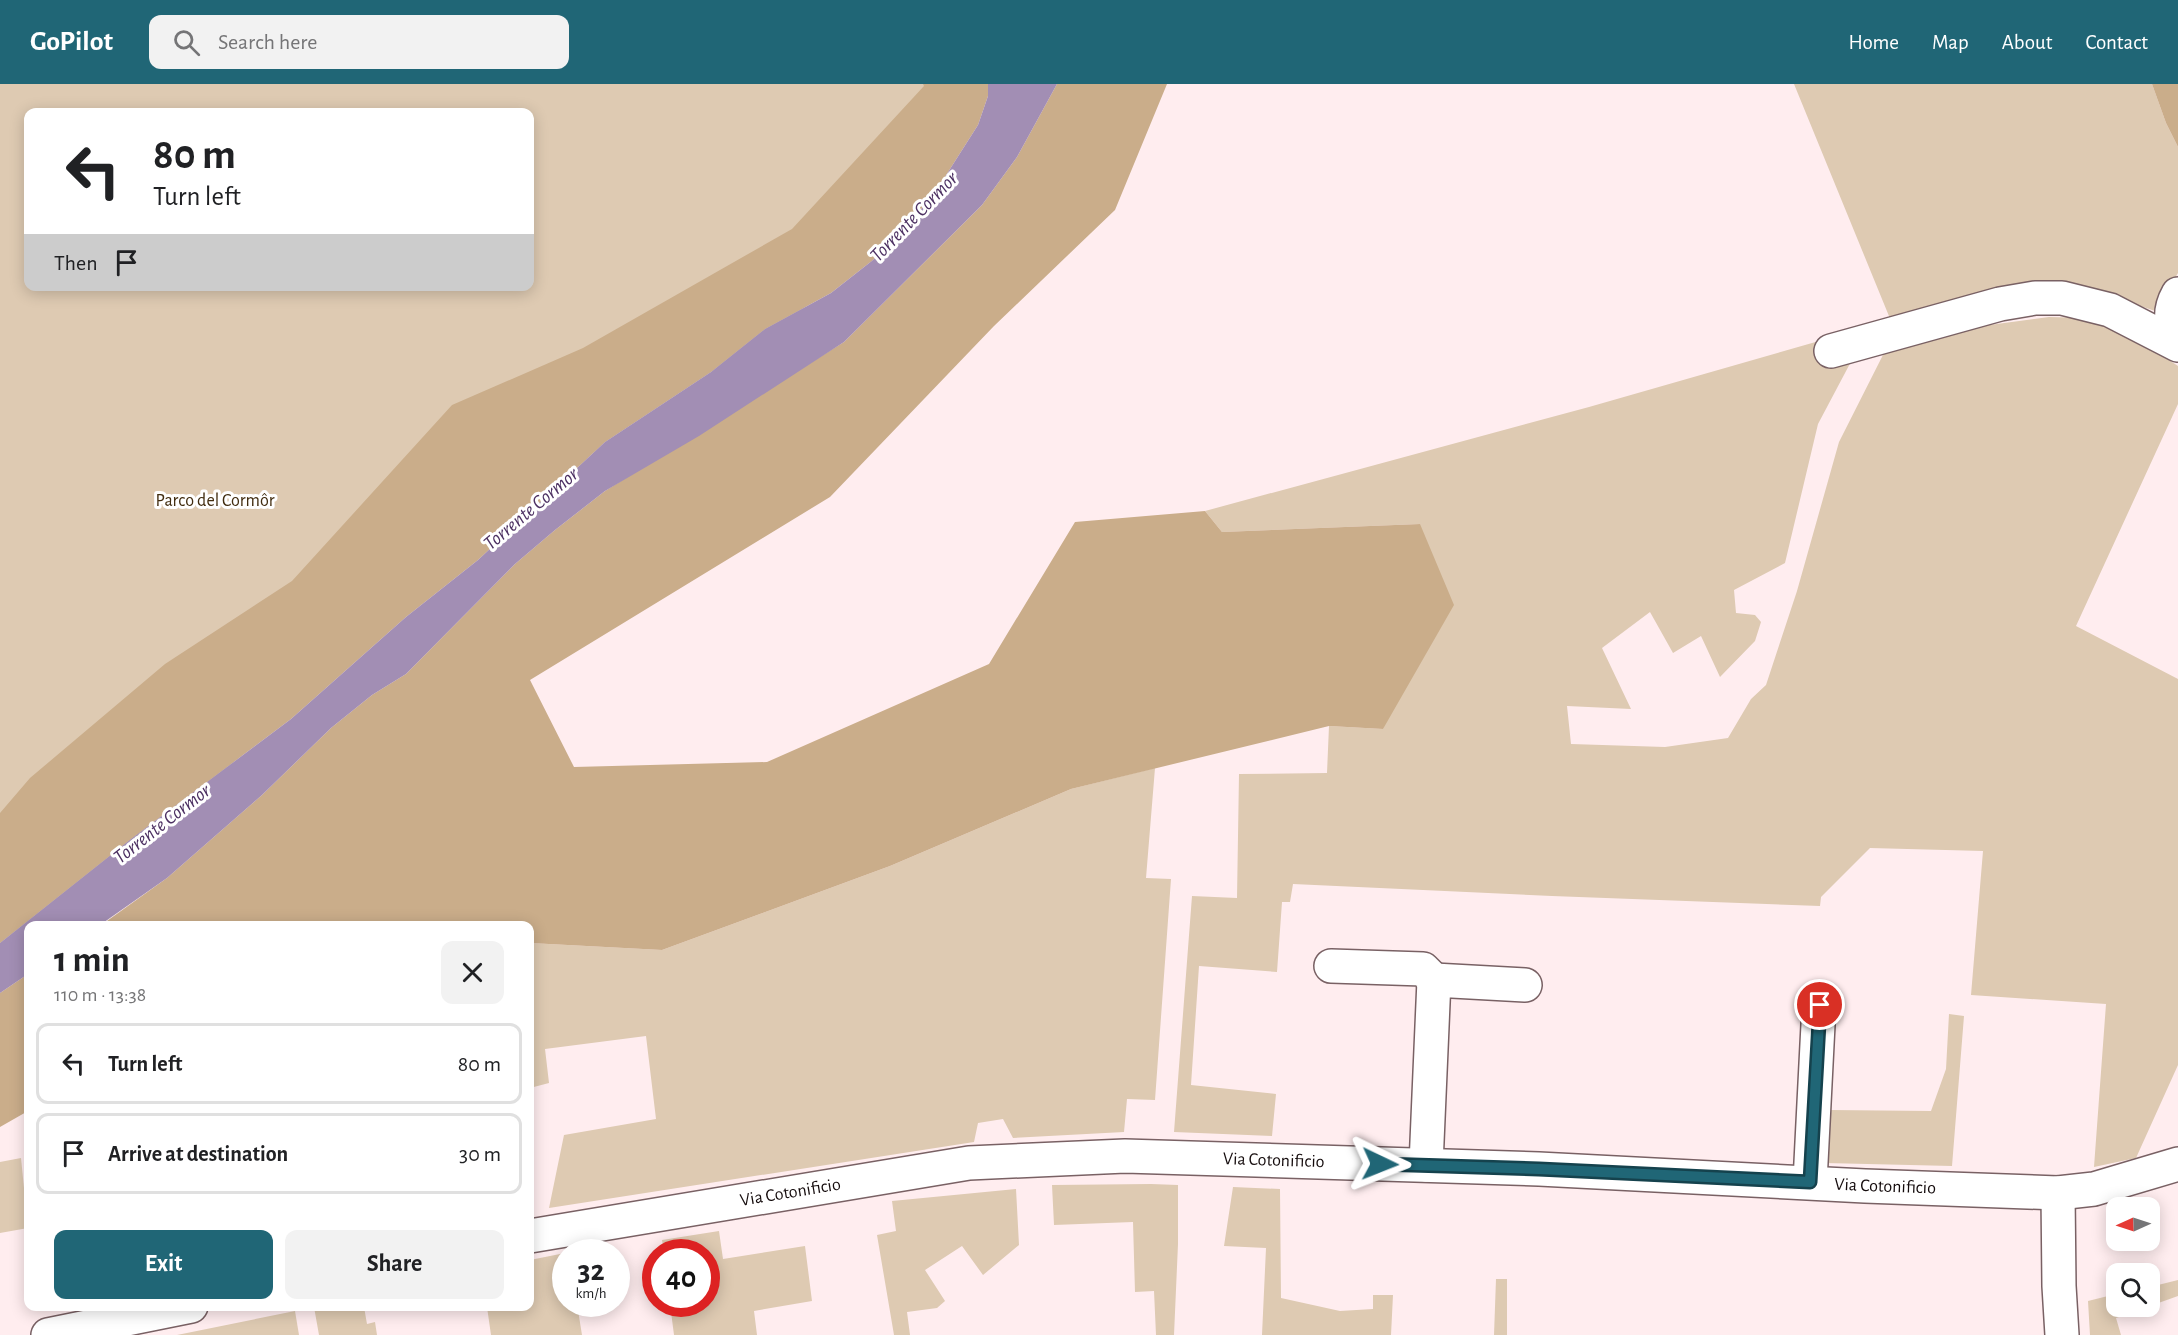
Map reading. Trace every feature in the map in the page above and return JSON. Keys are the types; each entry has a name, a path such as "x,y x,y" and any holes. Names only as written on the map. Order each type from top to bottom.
{"street":[{"path":"2178,294 2171,315 2173,329 2178,339"},
{"path":"1831,351 2000,304 2035,298 2062,298 2102,308 2131,320 2178,345"},
{"path":"1331,966 1423,969 1434,980 1525,985"},
{"path":"1426,1165 1434,980"},
{"path":"1810,1182 1820,1005"},
{"name":"Via Cotonificio","path":"534,1235 969,1163 1125,1156 1539,1169 2058,1192 2094,1189 2178,1164"},
{"path":"2058,1192 2062,1335"},
{"path":"48,1335 166,1311"}],"green space":[{"name":"Parco del Cormôr","path":"0,84 988,84 873,260 605,442 526,514 223,771 29,921 24,921 24,924 0,943"},
{"path":"1794,84 2152,84 2166,123 2178,147 2178,273 2155,311 2109,295 1891,321"},
{"path":"2049,317 2088,318 2154,350 2178,366 2178,404 2076,626 2178,679 2178,1065 2136,1158 2094,1167 2106,1004 1971,995 1983,851 1870,848 1821,897 1820,906 1293,884 1290,902 1282,902 1277,972 1199,966 1191,1085 1276,1094 1272,1136 1174,1132 1192,896 1237,898 1239,774 1327,773 1329,726 1383,729 1420,524 1222,532 1205,511 1589,407 1826,339 1854,356 1818,424 1785,563 1734,590 1736,613 1755,615 1761,622 1755,641 1720,677 1701,636 1673,653 1650,612 1602,648 1631,709 1567,706 1571,744 1665,747 1728,738 1751,699 1766,685 1797,591 1839,442 1887,347 1982,326"},
{"path":"1155,768 1146,878 1171,879 1155,1100 1127,1099 1124,1132 1013,1138 1003,1119 978,1123 974,1142 549,1208 564,1135 656,1119 646,1036 545,1049 549,1083 534,1087 534,943 662,950 890,866 1071,789"},
{"path":"1949,1014 1964,1016 1952,1166 1825,1163 1829,1110 1931,1111 1946,1069"},
{"path":"21,1158 24,1229 0,1233 0,1162"},
{"path":"1052,1185 1178,1185 1174,1335 1156,1335 1154,1291 1135,1292 1133,1222 1054,1225"},
{"path":"1233,1187 1280,1189 1281,1298 1340,1311 1373,1309 1373,1295 1393,1295 1391,1335 1262,1335 1266,1248 1224,1246"},
{"path":"1016,1189 1019,1245 983,1275 962,1246 925,1270 945,1301 937,1308 907,1312 910,1335 894,1335 877,1235 896,1231 892,1201"},
{"path":"719,1231 723,1259 805,1246 812,1301 754,1311 757,1335 674,1335 672,1317 720,1317 720,1239 668,1239"},
{"path":"552,1256 552,1317 579,1317 582,1335 491,1335 488,1311 534,1311 534,1259"},
{"path":"1496,1279 1507,1279 1507,1335 1494,1335"},
{"path":"2178,1280 2178,1296 2160,1302 2160,1284"},
{"path":"2106,1296 2106,1317 2119,1317 2116,1318 2121,1335 2090,1335 2088,1301"},
{"path":"295,1311 299,1335 177,1335"},
{"path":"315,1311 365,1311 367,1324 375,1322 377,1335 319,1335"}],"shaded area":[{"path":"923,84 988,84 988,96 978,125 943,180 911,223 873,260 831,293 765,329 711,372 605,442 478,560 406,617 291,719 131,839 28,921 24,921 24,924 0,943 0,813 30,778 165,664 292,581 452,405 583,348 792,229 924,86"},
{"path":"1057,84 1167,84 1115,210 994,326 830,497 530,680 574,767 767,762 989,664 1075,522 1205,511 1222,532 1420,524 1454,605 1383,729 1329,726 1071,789 890,866 662,950 534,943 534,921 107,921 167,878 262,795 331,728 372,695 406,674 515,564 555,530 605,491 844,342 982,205 1017,157"},
{"path":"2152,84 2178,84 2178,147 2166,123"},
{"path":"24,977 24,1113 0,1127 0,993"}],"water":[{"name":"Torrente Cormor","path":"988,84 1057,84 1017,157 982,205 844,342 699,436 605,491 555,530 515,564 406,674 372,695 331,728 262,795 167,878 106,921 28,921 131,839 291,719 406,617 478,560 605,442 711,372 765,329 831,293 873,260 911,223 943,180 978,125 988,96"},
{"path":"24,924 24,977 0,993 0,943"}],"route":[{"path":"1380,1164 1810,1182 1820,1005"}]}
